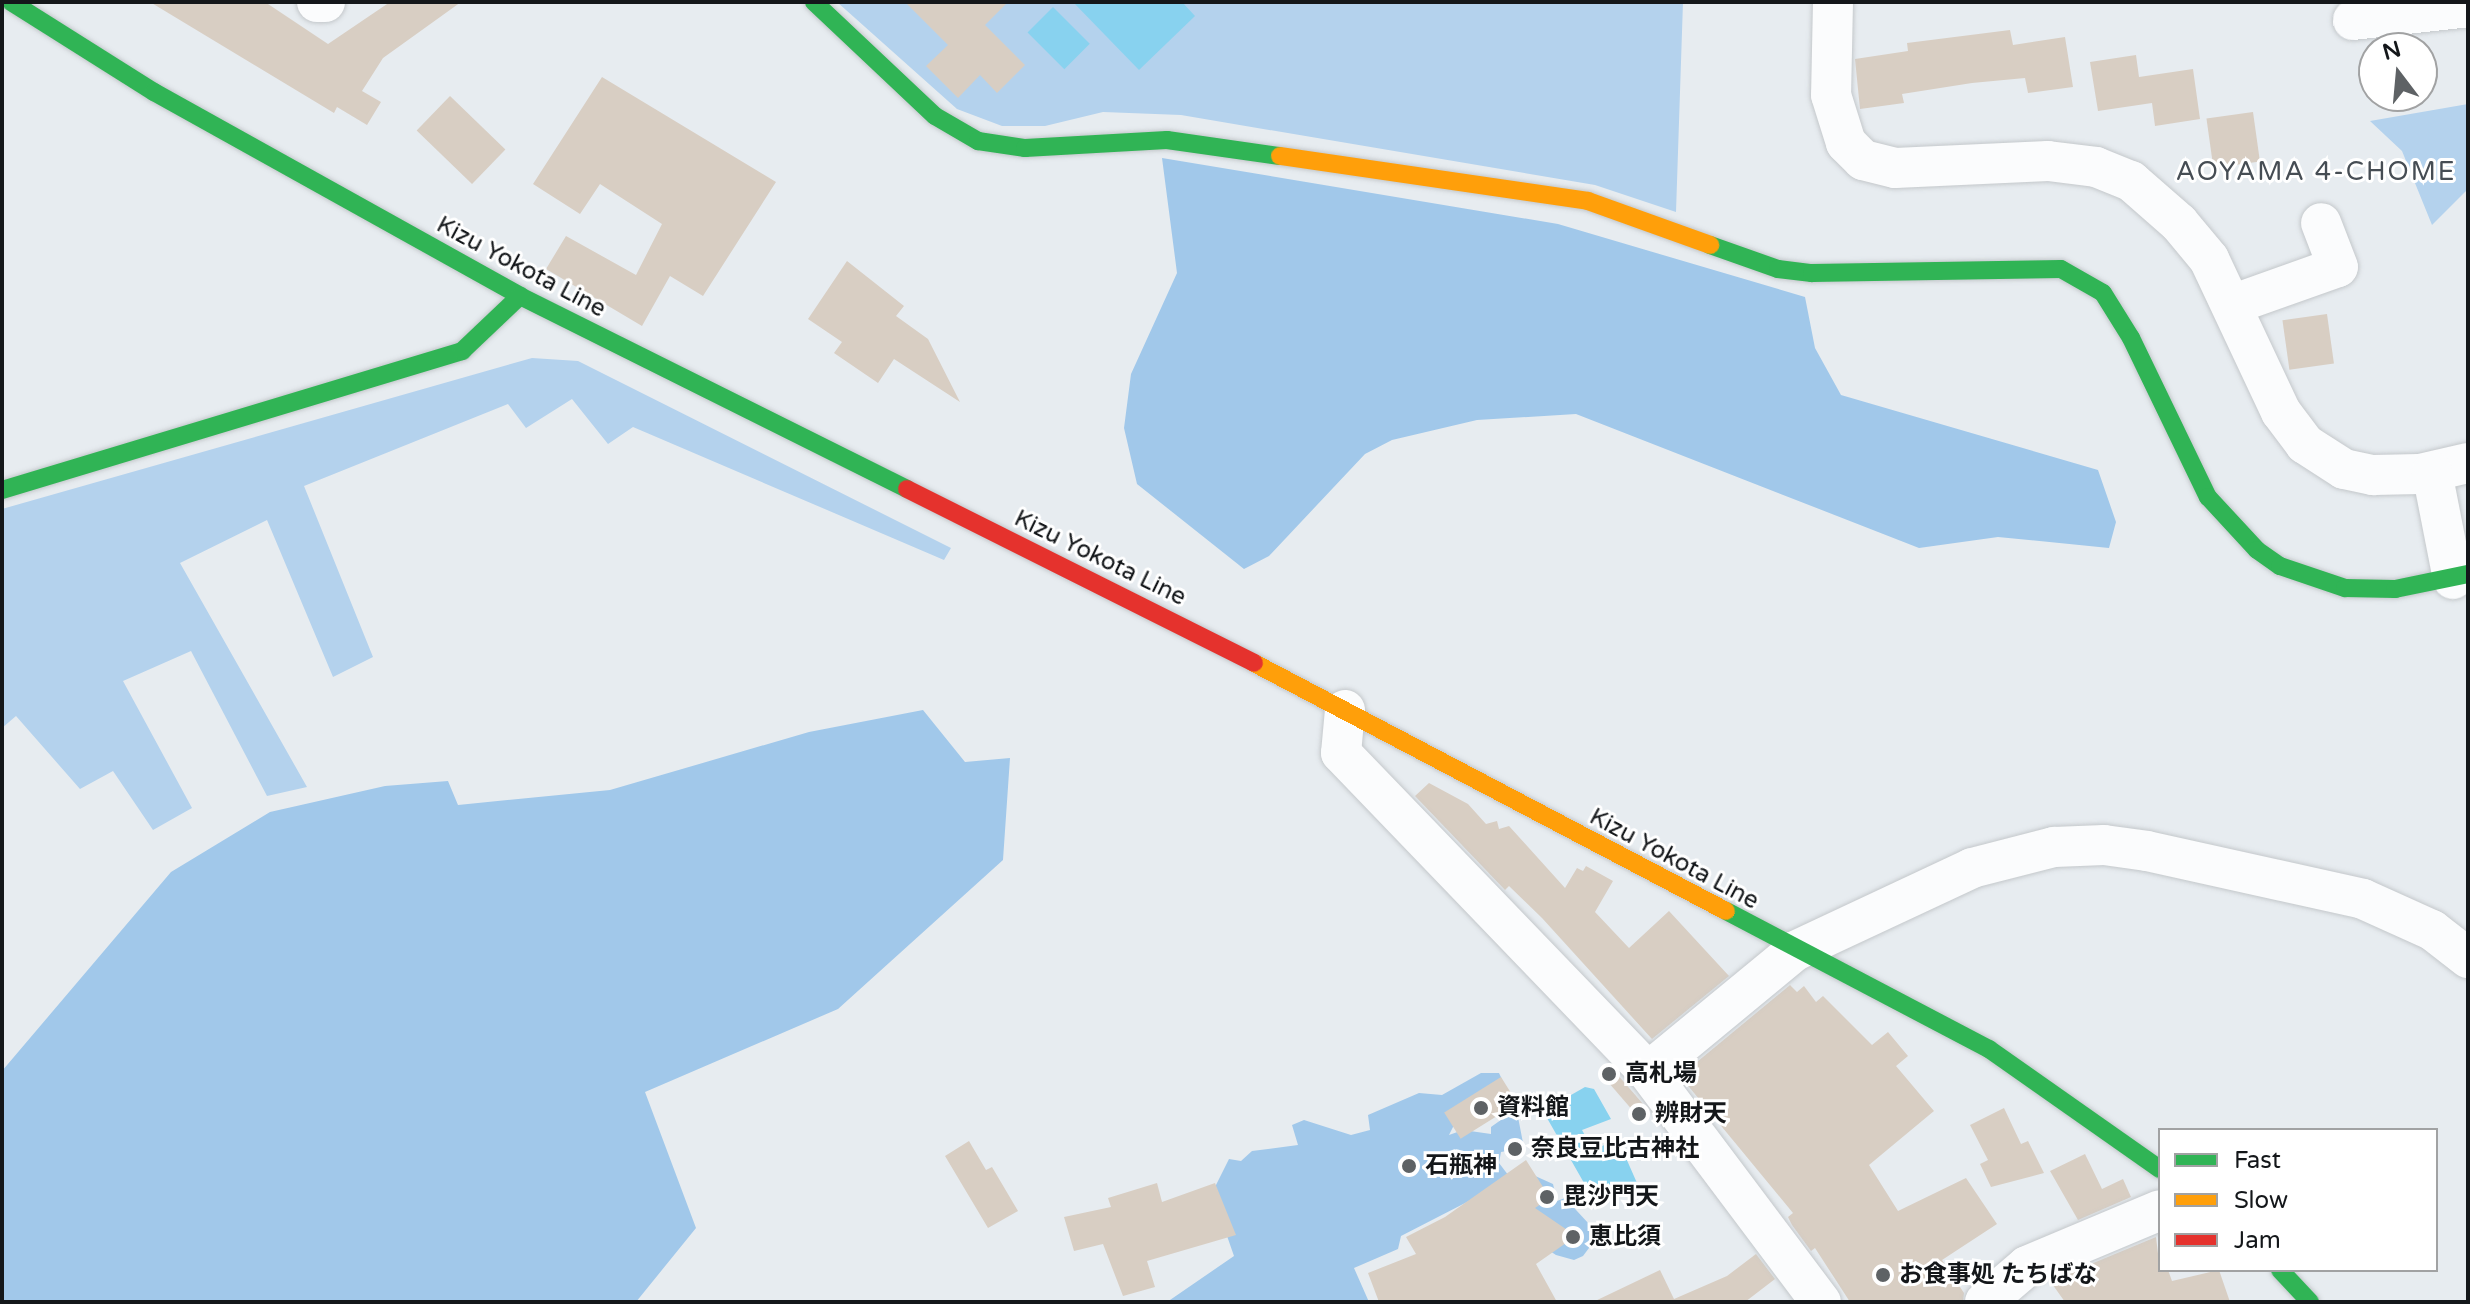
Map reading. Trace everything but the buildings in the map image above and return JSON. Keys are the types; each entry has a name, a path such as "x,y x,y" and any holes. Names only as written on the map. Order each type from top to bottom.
{"main road":[{"name":"Kizu Yokota Line","path":"11,2 154,92 520,296 1345,710 1795,951 1989,1049 2158,1168"},
{"path":"814,2 935,116 978,141 1025,148 1167,140 1588,201 1778,269 1812,273 2061,269 2103,293 2131,338 2208,497 2257,550 2280,566 2345,588 2395,589 2460,576"},
{"path":"2,490 462,351 520,296"},
{"path":"2282,1272 2310,1302"}],"street":[{"path":"317,2 325,2"},
{"path":"1833,2 1831,95 1846,143 1863,160 1895,168 2048,161 2108,172 2131,181 2179,223 2209,259 2234,304 2281,412 2305,444 2344,469 2373,475 2450,468 2460,576"},
{"path":"2353,20 2458,6"},
{"path":"2234,304 2338,267 2321,223"},
{"path":"1345,710 1341,753 1648,1072 1821,1302"},
{"path":"1648,1072 1795,951 1910,894 2003,857 2104,845 2363,899 2432,930 2468,958"},
{"path":"1985,1302 2027,1266 2158,1211"}],"shaded area":[{"path":"837,2 1683,2 1676,212 1595,185 1181,115 1103,112 1045,126 1002,126 957,109"},
{"path":"1073,2 1182,2 1195,16 1139,70"},
{"path":"1053,7 1090,44 1064,69 1028,32"},
{"path":"2468,104 2468,189 2432,225 2402,151 2370,121 2438,112 2438,109"},
{"path":"1162,158 1558,224 1805,297 1815,348 1841,395 2098,470 2116,522 2109,548 1998,537 1919,548 1576,414 1477,420 1392,440 1365,454 1269,556 1244,569 1137,484 1124,428 1131,374 1177,273"},
{"path":"532,358 578,361 951,548 944,560 633,427 608,444 572,399 526,428 508,404 304,486 373,657 333,677 267,520 180,563 307,787 267,796 191,651 123,681 192,808 153,830 113,771 80,789 16,716 2,728 2,509"},
{"path":"923,710 965,762 1010,758 1003,860 838,1009 645,1092 696,1228 636,1302 2,1302 2,1071 171,872 270,812 385,786 448,781 458,805 610,790 809,732"},
{"path":"1481,1073 1499,1073 1506,1088 1457,1119 1449,1135 1463,1130 1491,1134 1491,1127 1505,1117 1518,1117 1524,1148 1501,1152 1499,1163 1515,1184 1533,1175 1553,1184 1557,1201 1565,1198 1589,1224 1589,1248 1583,1256 1574,1260 1556,1255 1471,1200 1401,1236 1398,1249 1354,1268 1369,1302 1073,1302 1170,1300 1234,1256 1212,1193 1229,1159 1241,1161 1252,1151 1298,1145 1292,1125 1304,1120 1351,1135 1370,1130 1368,1115 1419,1093 1442,1095"},
{"path":"1585,1087 1594,1089 1611,1119 1582,1130 1593,1150 1609,1143 1626,1158 1637,1183 1596,1204 1543,1111"}],"traffic: fast":[{"path":"11,2 154,92 520,296 907,489"},
{"path":"814,2 935,116 978,141 1025,148 1167,140 1280,156"},
{"path":"1710,245 1778,269 1812,273 2061,269 2103,293 2131,338 2208,497 2257,550 2280,566 2345,588 2395,589 2468,574"},
{"path":"2,490 462,351 520,296"},
{"path":"1726,911 1989,1049 2158,1168"},
{"path":"2282,1272 2310,1302"}],"traffic: slow":[{"path":"1280,156 1588,201 1710,245"},
{"path":"1254,663 1726,911"}],"traffic: jam":[{"path":"907,489 1254,663"}],"place":[{"name":"高札場","path":"1609,1074"},
{"name":"資料館","path":"1481,1108"},
{"name":"辨財天","path":"1639,1114"},
{"name":"奈良豆比古神社","path":"1515,1149"},
{"name":"石瓶神","path":"1409,1166"},
{"name":"毘沙門天","path":"1547,1197"},
{"name":"恵比須","path":"1573,1237"},
{"name":"お食事処 たちばな","path":"1883,1275"}],"district":[{"name":"AOYAMA 4-CHOME","path":"2316,172"}]}
